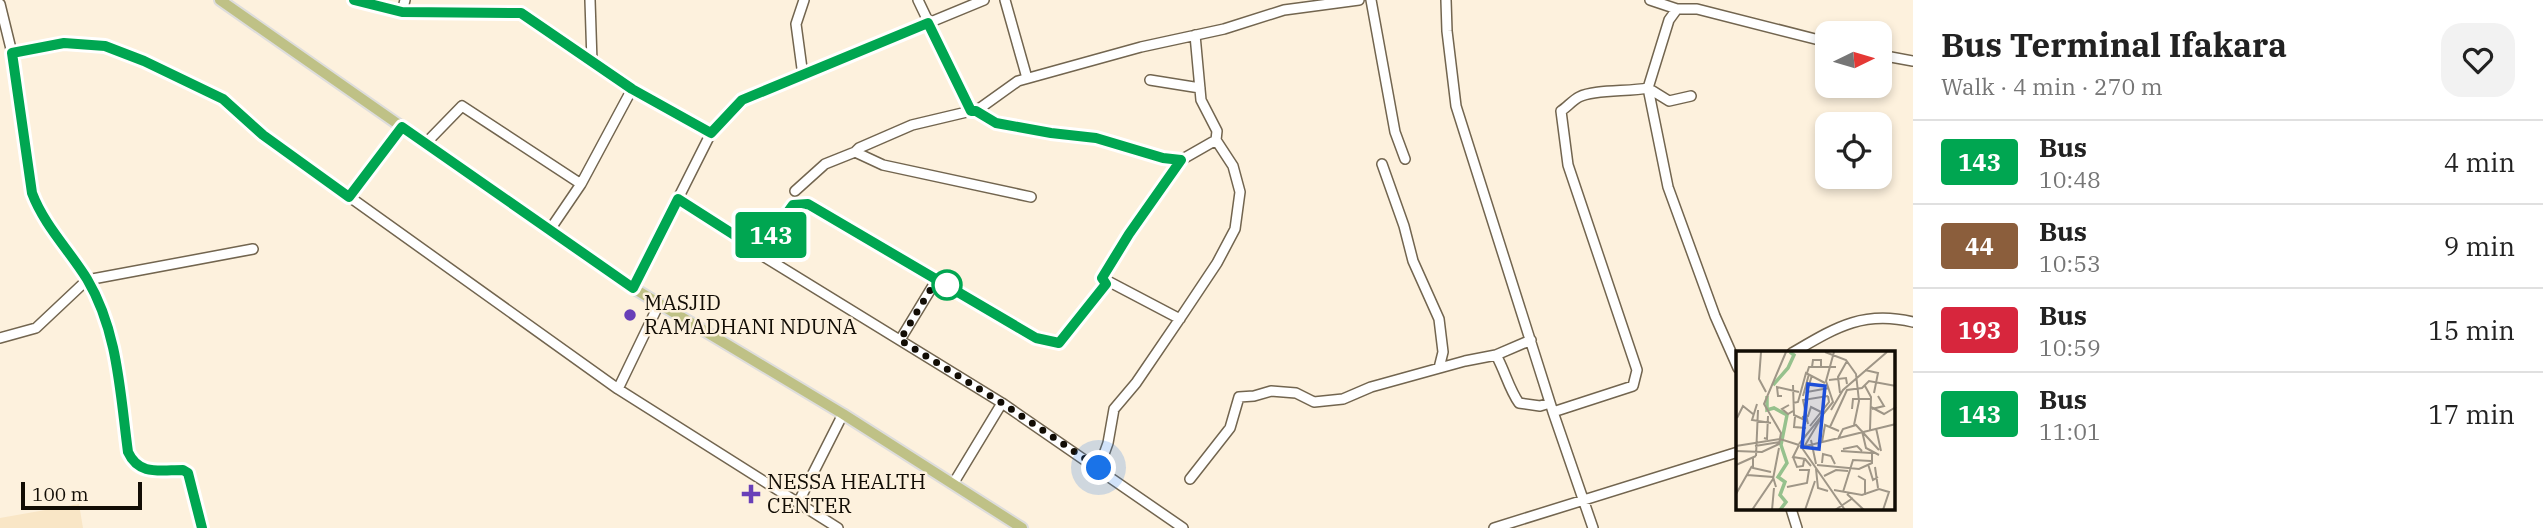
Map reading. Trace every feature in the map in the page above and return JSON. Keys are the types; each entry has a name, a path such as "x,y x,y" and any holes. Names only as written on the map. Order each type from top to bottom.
{"main road":[{"path":"220,0 235,4 402,127 633,288 843,414 1022,528"}],"street":[{"path":"354,0 402,12 521,13 632,89 711,133"},
{"path":"402,12 405,0"},
{"path":"590,0 592,62"},
{"path":"803,76 796,24 804,0"},
{"path":"918,0 973,111 996,123 1096,138 1163,158 1181,160"},
{"path":"633,288 711,133 742,100 984,0"},
{"path":"1005,0 1027,78"},
{"path":"795,191 825,164 912,125 973,111 1018,81 1258,20 1284,10 1359,0"},
{"path":"1371,0 1395,132 1405,159"},
{"path":"1446,0 1456,106 1593,528"},
{"path":"1650,0 1677,9 1697,9 1815,39"},
{"path":"0,4 12,53 32,193 37,207 87,280 99,304 115,350 128,452 133,462 142,469 183,470 188,473 202,528"},
{"path":"1677,9 1669,20 1648,88 1668,187 1715,316 1736,363"},
{"path":"1099,468 1108,443 1114,409 1136,383 1180,319 1217,263 1235,229 1240,192 1233,166 1216,140 1217,131 1201,100 1195,35"},
{"path":"12,53 64,43 105,46 144,61 223,99 263,135 618,388 838,528"},
{"path":"1892,57 1913,61"},
{"path":"1150,80 1200,88"},
{"path":"1496,355 1507,373 1513,394 1519,403 1552,407 1633,386 1637,370 1568,165 1561,111 1580,96 1648,88 1669,101 1691,96"},
{"path":"549,231 581,184 632,89"},
{"path":"426,143 462,106 581,184"},
{"path":"349,197 402,127"},
{"path":"1102,278 1181,160 1216,140"},
{"path":"855,152 883,165 908,172 1031,197"},
{"path":"1382,164 1413,261 1439,319 1444,352 1439,368"},
{"path":"678,199 750,245 758,253 1002,403 1183,528"},
{"path":"758,253 793,205 808,204 1036,338 1059,343 1106,284 1102,278"},
{"path":"0,338 36,328 87,280 253,248"},
{"path":"1102,278 1180,319"},
{"path":"900,340 937,279"},
{"path":"618,388 659,304"},
{"path":"1795,351 1824,334 1862,318 1894,317 1913,322"},
{"path":"1190,479 1230,428 1239,397 1271,391 1296,394 1314,402 1343,399 1371,387 1496,355 1531,340"},
{"path":"953,484 1002,403"},
{"path":"798,503 843,414"},
{"path":"1494,528 1736,453"},
{"path":"1791,510 1797,528"}],"shaded area":[{"path":"79,504 83,528 0,528 0,518"}],"bus line":[{"name":"143","path":"202,528 188,473 183,470 142,469 133,462 128,452 115,350 99,304 87,280 37,207 32,193 12,53 64,43 105,46 144,61 223,99 263,135 349,197 402,127 633,288 678,199 750,245 758,253 793,205 808,204 1036,338 1059,343 1106,284 1102,278 1181,160 1163,158 1096,138 996,123 976,111 971,111 928,23 742,100 711,133 632,89 521,13 402,12 354,0"}],"place":[{"name":"MASJID RAMADHANI NDUNA","path":"630,315"},
{"name":"NESSA HEALTH CENTER","path":"751,494"}],"route":[{"path":"947,285 937,279 900,340 1002,403 1099,468"}]}
